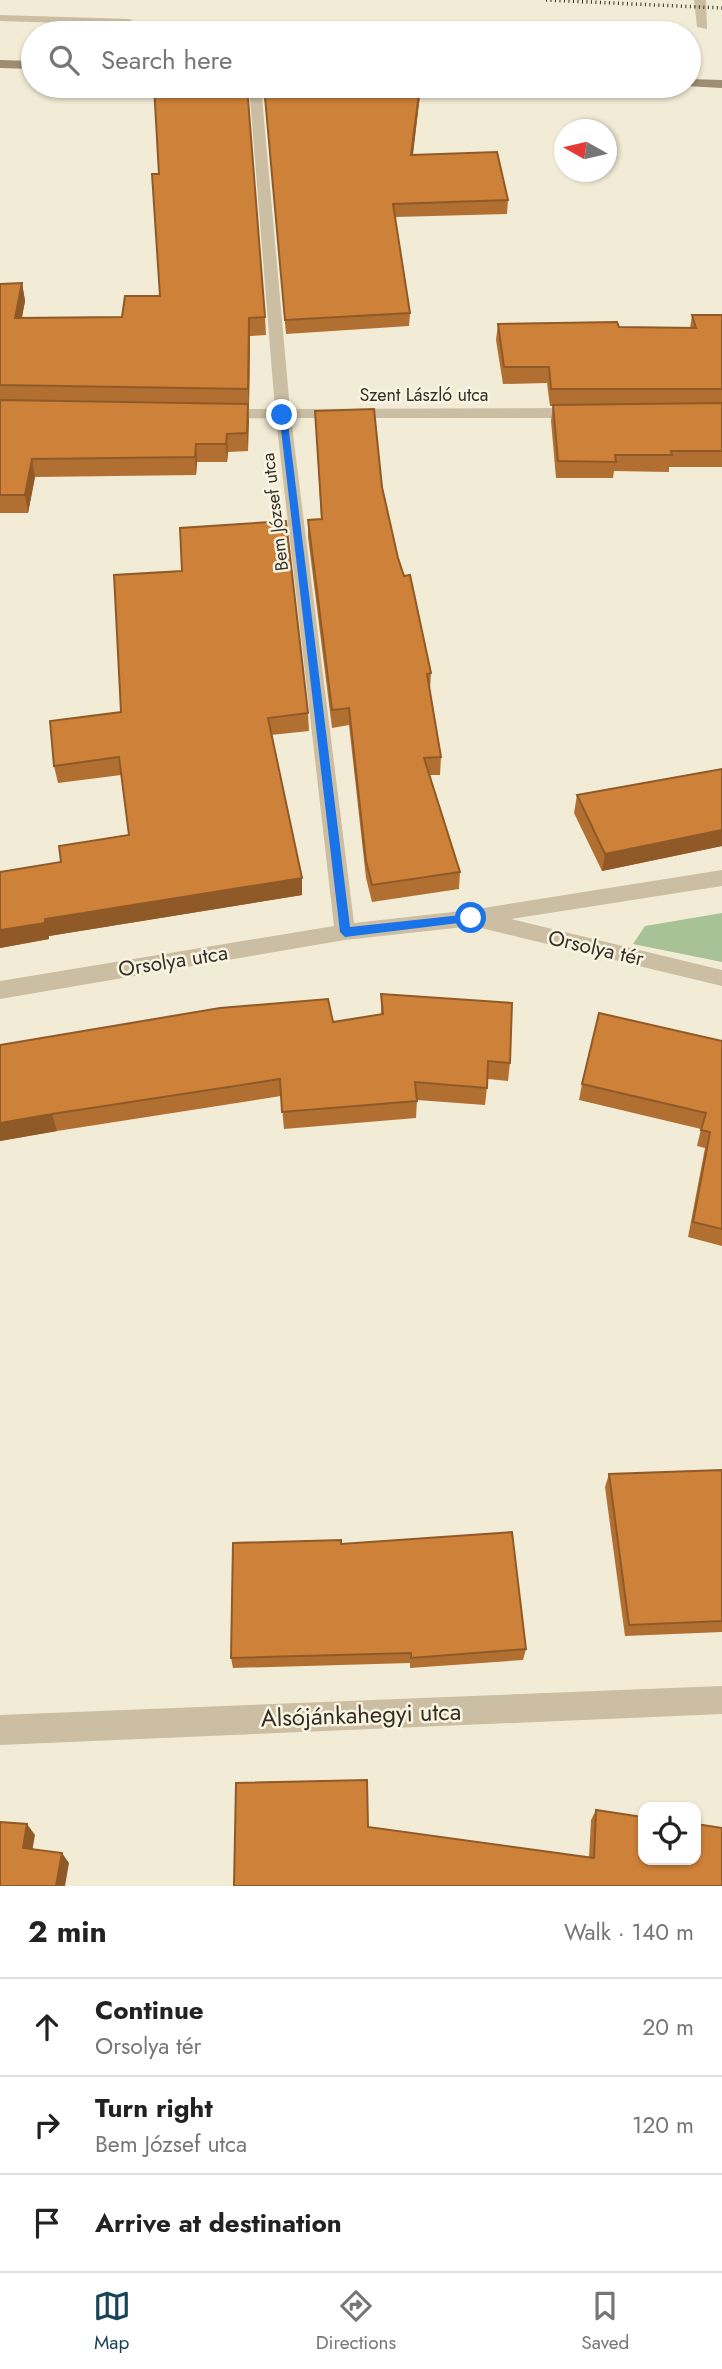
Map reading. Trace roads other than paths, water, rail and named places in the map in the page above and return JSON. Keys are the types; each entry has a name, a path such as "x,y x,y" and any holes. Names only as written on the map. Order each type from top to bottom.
{"main road":[{"path":"0,64 21,65"},
{"path":"701,83 722,84"}],"street":[{"path":"700,0 702,27"},
{"path":"0,18 98,21"},
{"name":"Bem József utca","path":"256,98 282,415 345,932"},
{"name":"Szent László utca","path":"202,414 598,413"},
{"name":"Orsolya tér","path":"345,932 471,918 722,878"},
{"name":"Orsolya tér","path":"471,918 722,978"},
{"name":"Orsolya utca","path":"0,990 345,932"},
{"name":"Alsójánkahegyi utca","path":"0,1730 722,1700"}],"railway":[{"path":"546,0 722,8"}]}
